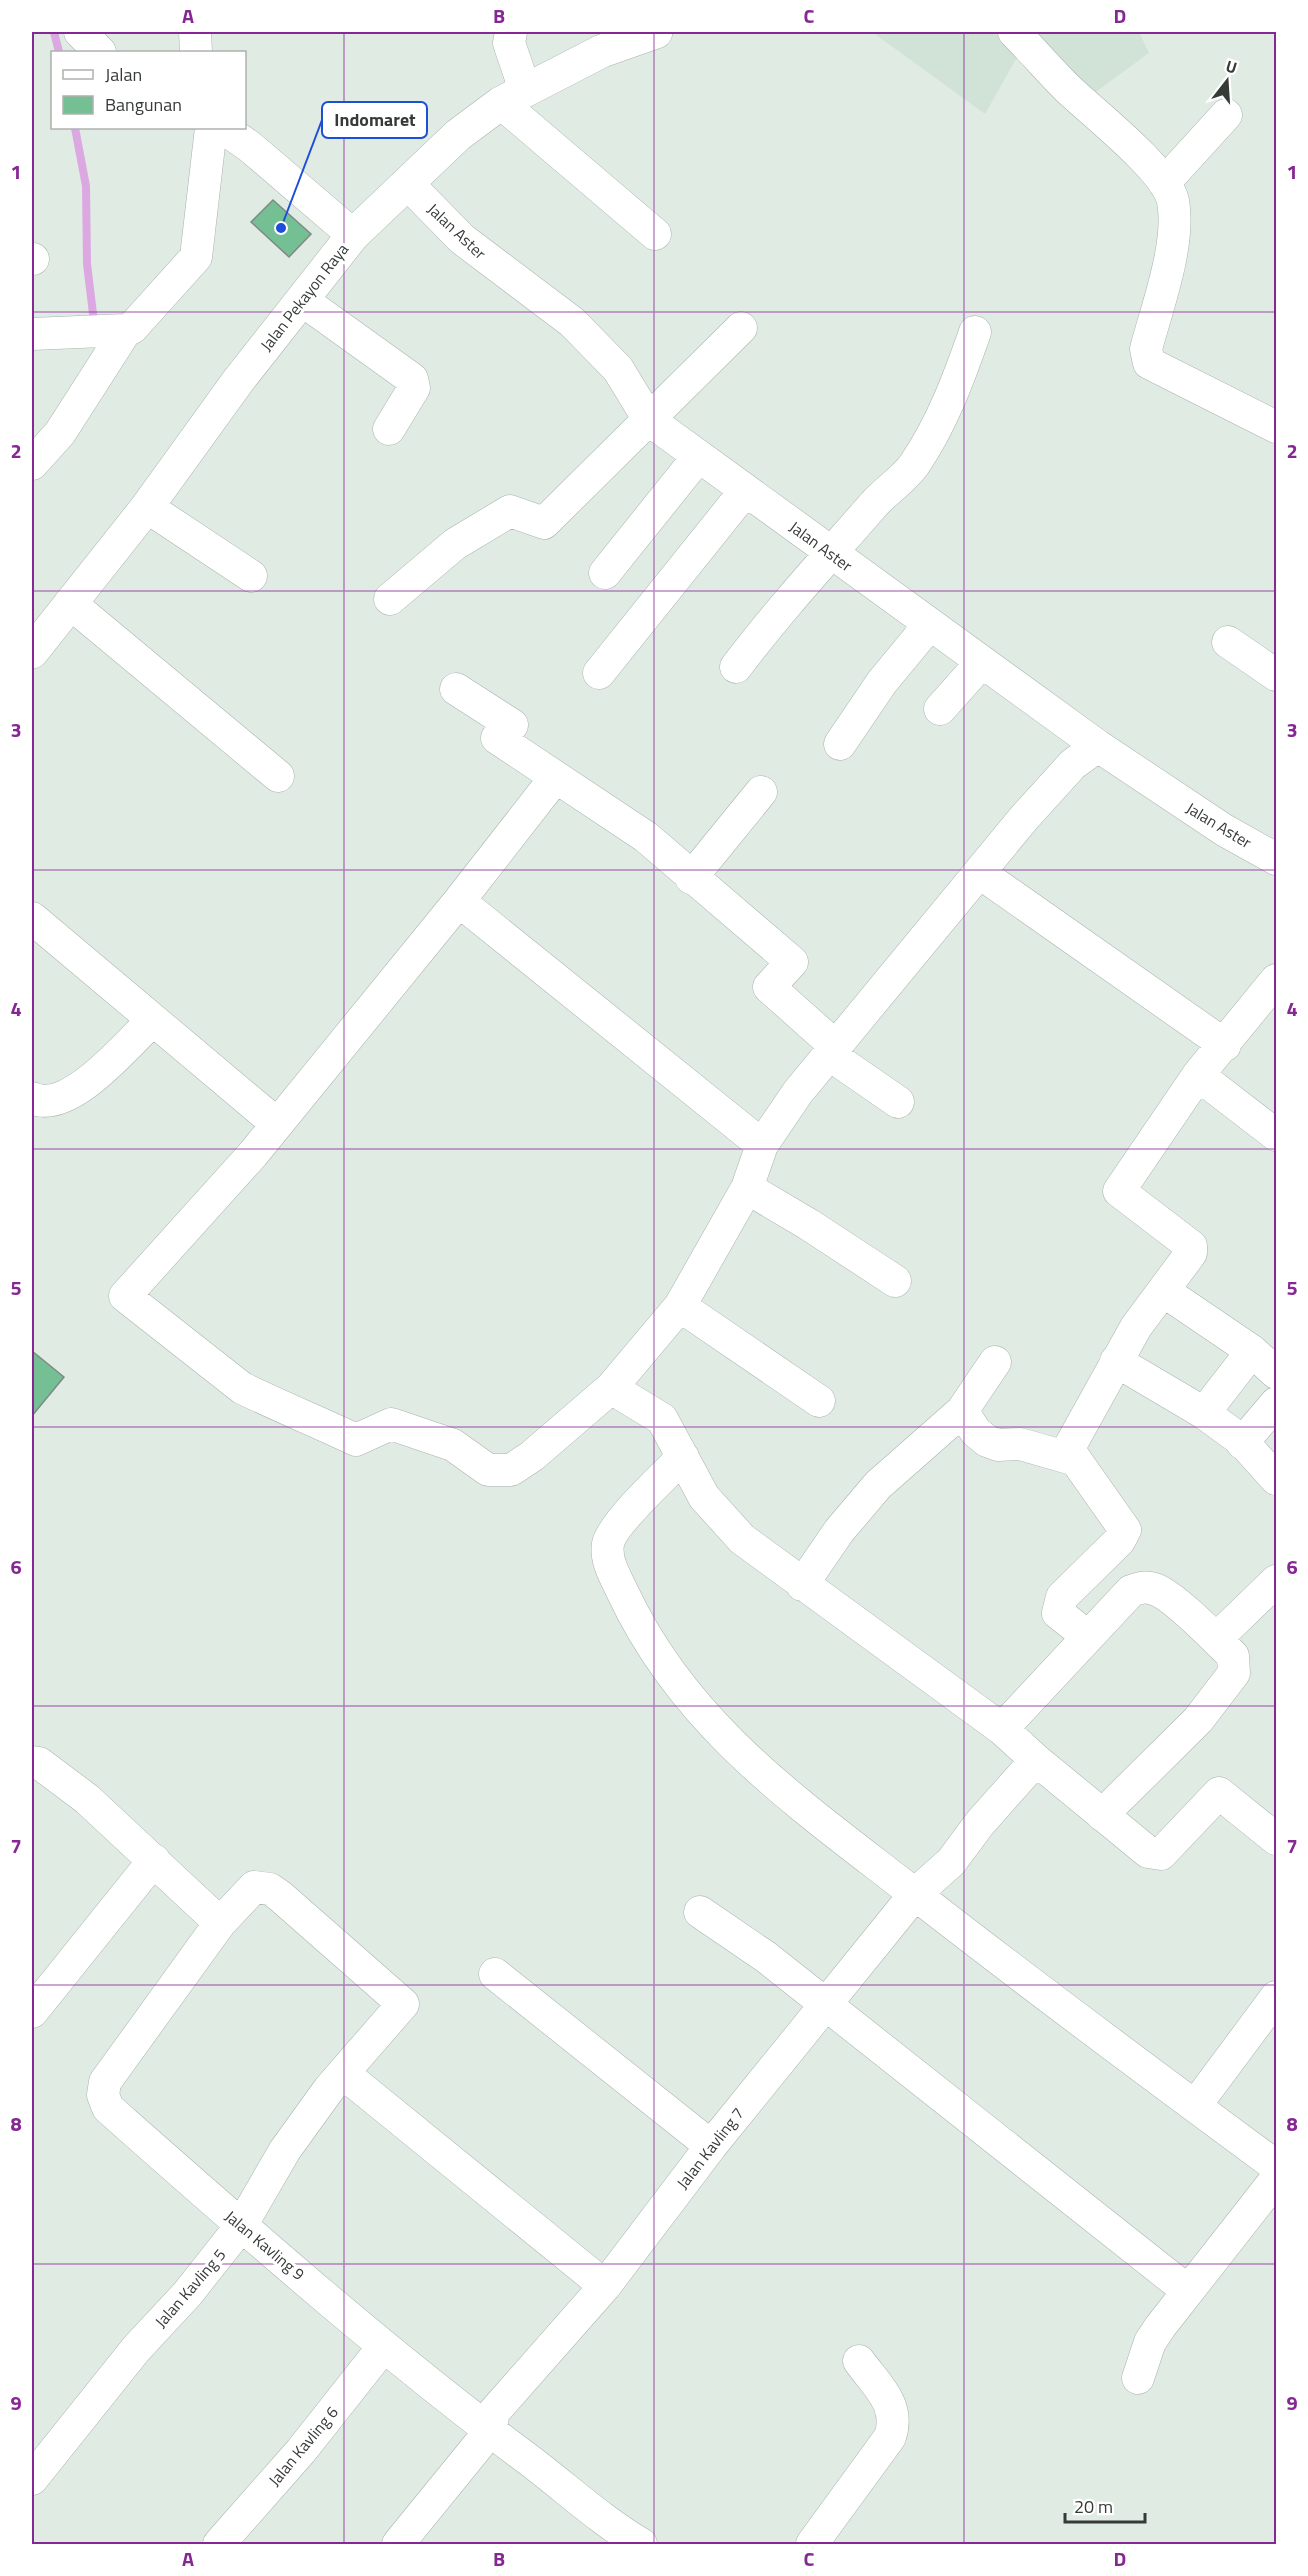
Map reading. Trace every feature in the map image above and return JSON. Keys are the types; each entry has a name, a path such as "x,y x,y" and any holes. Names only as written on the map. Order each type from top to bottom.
{"main road":[{"name":"Jalan Pekayon Raya","path":"32,652 147,507 238,381 353,235 458,135 513,97 602,51 656,32"}],"street":[{"path":"80,32 99,51"},
{"path":"195,32 196,51"},
{"path":"511,32 513,97 655,234"},
{"path":"1014,32 1067,88 1150,165 1164,183 1173,200 1174,223 1171,251 1146,357 1155,368 1276,428"},
{"path":"1164,183 1226,115"},
{"path":"32,464 60,433 126,330 138,323 196,257 211,129"},
{"path":"224,129 249,146 353,235"},
{"name":"Jalan Aster","path":"408,184 462,239 572,322 618,369 649,420 1098,746 1214,824 1276,859"},
{"path":"302,300 412,379 414,388 389,429"},
{"path":"390,599 455,544 510,511 544,523 638,427 649,420 741,328"},
{"path":"32,334 126,330"},
{"path":"736,667 760,635 877,501 917,459 932,436 957,384 975,332"},
{"path":"605,573 698,457"},
{"path":"599,673 745,491"},
{"path":"147,507 251,576"},
{"path":"70,603 278,776"},
{"path":"840,744 882,682 930,624"},
{"path":"1228,642 1276,675"},
{"path":"940,709 982,662"},
{"path":"456,689 512,725 497,738 645,837 792,962 769,987 832,1050 898,1102"},
{"path":"555,778 459,901 277,1124 125,1296 242,1388 278,1402 356,1440 391,1424 453,1444 488,1470 511,1470 532,1456 611,1388 680,1306 747,1188 762,1146 798,1092 1024,818 1072,764 1098,746"},
{"path":"691,878 761,792"},
{"path":"980,873 1225,1045"},
{"path":"459,901 762,1146"},
{"path":"32,918 277,1124"},
{"path":"1087,1636 1059,1613 1058,1603 1119,1541 1125,1530 1076,1460 1070,1446 1136,1327 1165,1292 1190,1256 1191,1246 1119,1191 1198,1076 1276,980"},
{"path":"32,1098 46,1102 61,1099 89,1082 152,1021"},
{"path":"1198,1076 1276,1135"},
{"path":"747,1188 808,1224 895,1281"},
{"path":"1165,1292 1252,1351 1276,1373"},
{"path":"680,1306 819,1401"},
{"path":"1204,1413 1252,1351"},
{"path":"802,1585 839,1531 878,1485 962,1411 995,1362"},
{"path":"1116,1362 1204,1413 1242,1443 1276,1479"},
{"path":"611,1388 662,1419 704,1497 742,1539 1002,1729 1036,1760 1148,1852 1161,1854 1219,1793 1276,1839"},
{"path":"1242,1443 1276,1403"},
{"path":"962,1411 976,1432 987,1441 998,1445 1020,1443 1076,1460"},
{"path":"683,1457 617,1526 608,1542 608,1556 613,1573 634,1618 682,1692 755,1767 819,1821 1008,1968 1276,2166"},
{"path":"1216,1639 1276,1581"},
{"path":"1002,1729 1131,1591 1145,1586 1157,1589 1216,1639 1233,1656 1234,1673 1198,1720 1102,1815"},
{"name":"Jalan Kavling 7","path":"398,2544 490,2431 494,2412 605,2286 711,2146 915,1894 951,1862 980,1823 1036,1760"},
{"path":"32,1762 39,1763 87,1799 220,1923"},
{"path":"35,2001 154,1860"},
{"name":"Jalan Kavling 9","path":"404,2004 280,1896 270,1889 254,1887 220,1923 105,2082 103,2095 108,2108 242,2226 384,2346 633,2543"},
{"path":"700,1912 737,1936 827,2005 1188,2291"},
{"path":"495,1974 711,2146"},
{"path":"1195,2106 1276,1997"},
{"name":"Jalan Kavling 5","path":"32,2479 129,2357 188,2293 242,2226 285,2150 343,2073 404,2004"},
{"path":"343,2073 605,2286"},
{"path":"1138,2378 1150,2342 1276,2179"},
{"name":"Jalan Kavling 6","path":"219,2544 301,2451 384,2346"},
{"path":"812,2544 890,2437 895,2421 893,2410 859,2361"}],"shaded area":[{"path":"872,32 1139,32 1149,53 1093,94 1024,45 985,114"}],"building":[{"path":"273,200 311,234 289,257 251,222"},
{"path":"32,1351 64,1377 32,1416"}],"waterway":[{"path":"54,32 59,51"},
{"path":"75,129 86,186 87,264 94,322"}],"place":[{"name":"Indomaret","path":"281,228"}]}
